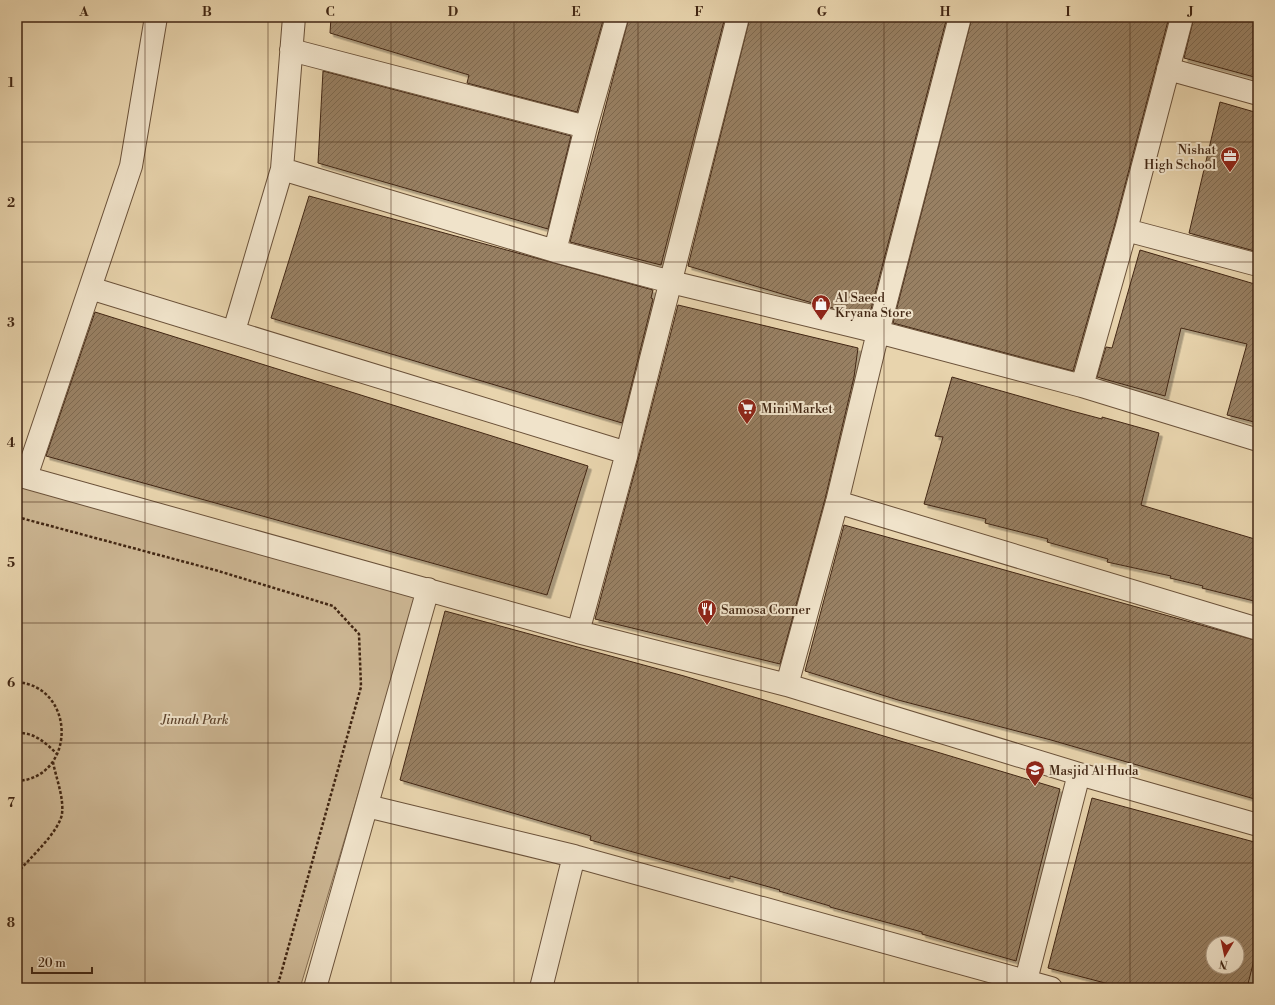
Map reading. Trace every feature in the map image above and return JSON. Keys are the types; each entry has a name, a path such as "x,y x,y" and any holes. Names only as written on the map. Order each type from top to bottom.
{"street":[{"path":"156,17 131,166 90,288 22,476 578,632 787,685 1079,774 1258,824"},
{"path":"234,331 282,169 294,17"},
{"path":"555,251 586,126 617,17"},
{"path":"578,632 627,453 738,17"},
{"path":"787,685 837,502 878,332 960,17"},
{"path":"1082,386 1126,230 1182,17"},
{"path":"291,50 586,126"},
{"path":"1168,69 1258,94"},
{"path":"282,169 555,251 670,282 878,332 1082,386 1258,440"},
{"path":"1126,230 1258,265"},
{"path":"90,288 627,453"},
{"path":"837,502 1258,629"},
{"path":"315,988 428,589"},
{"path":"1025,984 1079,774"},
{"path":"367,806 574,856 1025,984 1051,988"},
{"path":"541,988 574,856"}],"path":[{"path":"17,517 215,570 333,606 359,634 361,687 277,988"},
{"path":"17,682 31,685 50,698 57,708 62,731 57,754 53,762 44,771 33,777 17,781"},
{"path":"17,733 32,735 41,739 57,754"},
{"path":"17,873 57,827 62,815 62,803 53,762"}],"green space":[{"name":"Jinnah Park","path":"17,481 417,598 300,988 17,988"}],"building":[{"path":"331,17 604,17 577,112 467,83 469,75 330,33"},
{"path":"629,17 725,17 661,265 570,242"},
{"path":"750,17 947,17 869,317 809,302 688,266"},
{"path":"972,17 1169,17 1114,227 1073,371 893,323"},
{"path":"1194,17 1250,17 1258,19 1258,78 1184,58"},
{"path":"323,71 571,136 548,229 318,163"},
{"name":"Nishat High School","path":"1220,102 1258,113 1258,252 1189,233"},
{"path":"309,196 653,290 651,298 653,299 622,423 271,318"},
{"path":"1140,250 1258,285 1258,423 1227,415 1247,344 1181,328 1165,396 1097,377 1106,347 1112,348"},
{"name":"Mini Market","path":"678,305 858,348 854,377 825,499 780,664 595,619"},
{"path":"95,312 588,466 547,595 46,456"},
{"path":"952,377 1072,411 1102,419 1102,417 1159,433 1141,505 1258,540 1258,602 1202,588 1203,586 1170,578 1171,576 1107,562 1108,559 1047,542 1048,539 985,523 986,519 924,504 943,437 935,436"},
{"path":"844,525 1258,641 1258,800 1051,740 898,700 805,671"},
{"path":"445,611 684,676 1060,789 1016,961 922,934 922,932 830,907 779,891 780,890 730,876 730,879 590,840 591,836 400,780"},
{"path":"1092,798 1258,843 1258,944 1247,988 1124,988 1048,968"}],"place":[{"name":"Nishat High School","path":"1230,173"},
{"name":"Al Saeed Kryana Store","path":"821,321"},
{"name":"Mini Market","path":"747,425"},
{"name":"Samosa Corner","path":"707,626"},
{"name":"Masjid Al Huda","path":"1035,787"}]}
